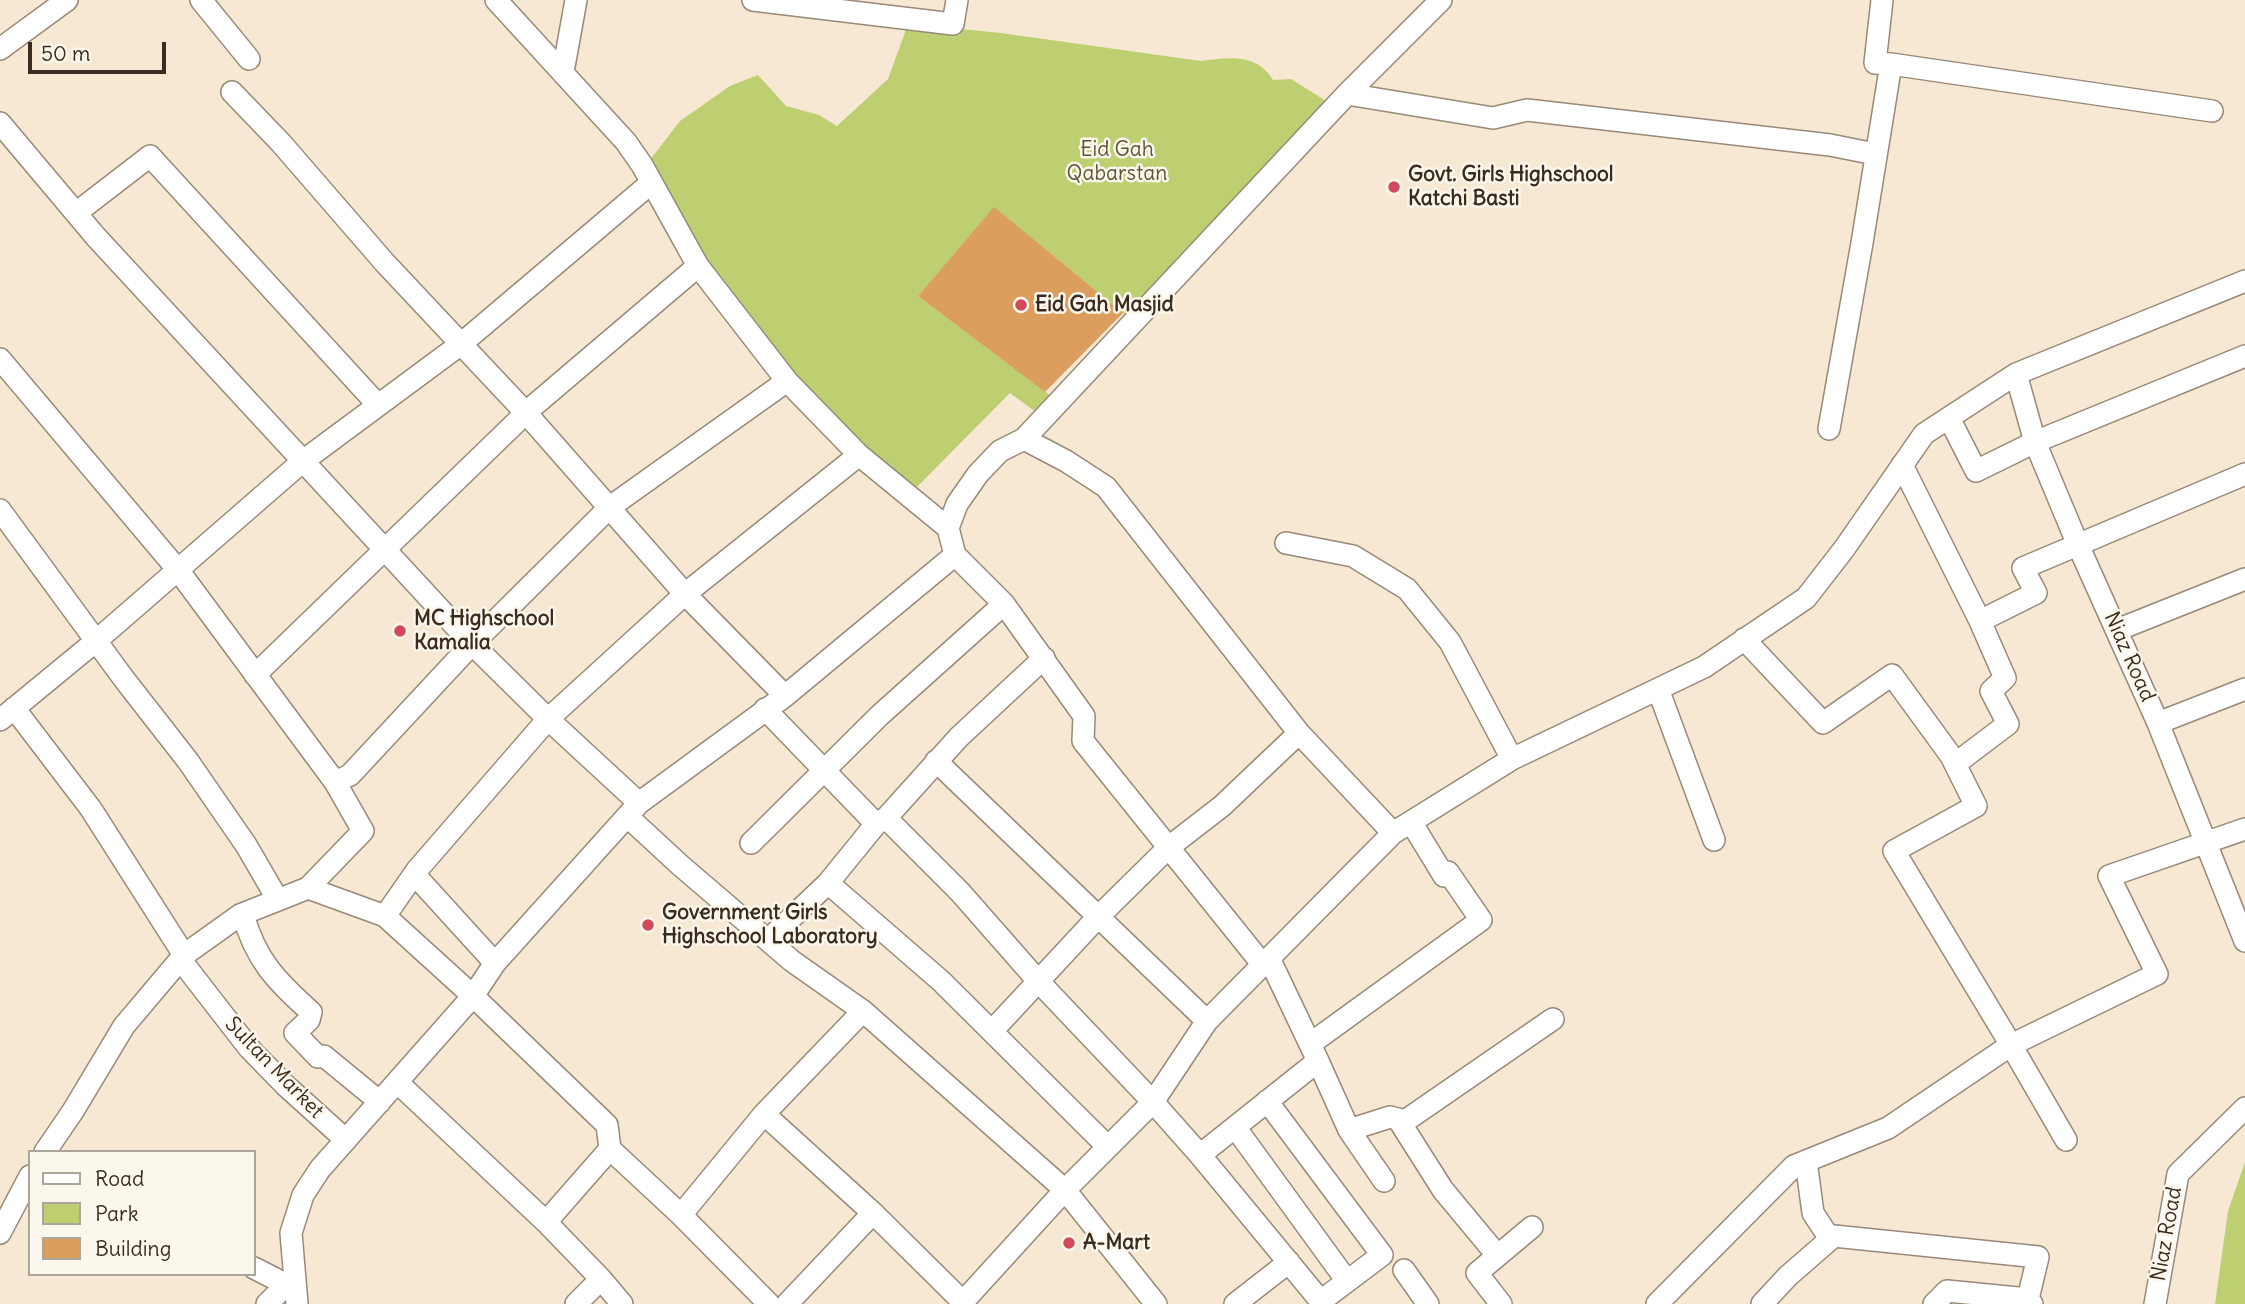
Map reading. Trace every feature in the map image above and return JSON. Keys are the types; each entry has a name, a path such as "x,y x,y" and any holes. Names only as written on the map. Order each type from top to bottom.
{"street":[{"path":"0,49 67,0"},
{"path":"201,0 249,59"},
{"path":"496,0 626,142 642,165 698,266 787,381 859,455 948,528"},
{"path":"563,72 576,0"},
{"path":"753,0 953,24 957,0"},
{"path":"1384,1181 1349,1130 1314,1052 1266,962 1083,741 1084,716 1004,604 954,555 948,528 957,504 978,474 1000,451 1024,439 1347,94 1441,0"},
{"path":"1882,0 1875,64 1891,64 2212,111"},
{"path":"1829,429 1891,64"},
{"path":"232,92 281,143 384,263 526,413 685,594 785,696"},
{"path":"1347,94 1493,118 1527,110 1830,145 1875,154"},
{"path":"0,123 76,214 472,644 634,810 680,865 792,961 863,1011 1065,1190 1156,1304"},
{"path":"76,214 150,156 378,405"},
{"path":"5,713 96,641 303,461 461,344 651,184"},
{"path":"255,675 526,413 698,266"},
{"path":"764,1114 873,1213 962,1303 1065,1190 1153,1102 1208,1021 1402,828 1513,759 1704,667 1806,598 1844,549 1924,434 2016,374 2245,281"},
{"path":"1949,418 1976,471 2035,442 2245,356"},
{"path":"0,359 178,570 335,782 363,831 308,888 243,914 182,957 124,1026 73,1111 54,1149"},
{"name":"Niaz Road","path":"2016,374 2035,442 2158,723 2245,941"},
{"path":"335,782 350,775 472,644 610,507 787,381"},
{"path":"1024,439 1066,461 1106,487 1299,733 1402,828 1444,876 1448,872 1480,920 1314,1052 1267,1101 1200,1155"},
{"path":"385,916 414,874 548,719 685,594 859,455"},
{"path":"1902,465 1980,621 2005,678 1991,691 2008,724 1955,764"},
{"path":"1980,621 2036,593 2023,568 2245,474"},
{"path":"0,510 188,761 246,845 278,900"},
{"path":"1286,542 1353,556 1407,589 1450,642 1513,759"},
{"path":"296,1297 291,1233 303,1195 320,1169 473,996 495,963 634,810 785,696 954,555"},
{"path":"2118,630 2245,579"},
{"path":"751,843 890,706 1004,604"},
{"path":"1744,639 1823,723 1892,675 1955,764 1976,806 1895,851 2066,1140"},
{"path":"769,939 828,883 936,761 1044,658"},
{"path":"1658,689 1714,840"},
{"path":"2158,723 2245,689"},
{"path":"765,709 823,771 960,892 1039,982 1200,1155 1322,1303 1382,1255 1267,1101"},
{"name":"Sultan Market","path":"5,713 91,809 182,957 249,1048 346,1140"},
{"path":"993,1030 1097,918 1169,847 1222,806 1299,733"},
{"path":"936,761 1097,918 1208,1021"},
{"path":"1657,1304 1794,1166 1888,1128 2011,1045 2157,974 2109,876 2245,829"},
{"path":"414,874 495,963"},
{"path":"828,883 908,950 993,1030 1107,1146"},
{"path":"308,888 385,916 607,1125 610,1149 681,1215 769,1304"},
{"path":"243,914 259,957 291,994 311,1012 309,1020 295,1033 318,1057 324,1056 380,1102"},
{"path":"681,1215 764,1114 863,1011"},
{"path":"1349,1130 1390,1117 1405,1121 1553,1019"},
{"path":"397,1082 546,1222 622,1304"},
{"name":"Niaz Road","path":"2155,1304 2178,1174 2245,1108"},
{"path":"1398,1119 1443,1190 1497,1255"},
{"path":"1235,1127 1347,1281"},
{"path":"546,1222 610,1149"},
{"path":"1806,1161 1813,1213 1830,1239"},
{"path":"0,1233 28,1180"},
{"path":"787,1304 873,1213"},
{"path":"1501,1304 1477,1273 1532,1227"},
{"path":"1762,1304 1787,1276 1833,1236 2038,1257 2030,1302 1947,1291 1934,1304"},
{"path":"1235,1304 1289,1262"},
{"path":"256,1269 296,1297"},
{"path":"1404,1270 1428,1304"},
{"path":"576,1304 601,1279"},
{"path":"267,1304 281,1290 296,1297"}],"green space":[{"name":"Eid Gah Qabarstan","path":"908,24 1001,33 1201,61 1241,59 1259,65 1273,80 1291,79 1326,101 1128,317 994,208 918,296 1055,399 1040,415 1010,393 917,487 864,454 783,368 704,264 646,165 680,121 730,86 758,75 786,106 819,115 837,126 888,79"},
{"path":"2245,1162 2245,1304 2215,1304 2228,1211"}],"building":[{"name":"Eid Gah Masjid","path":"994,207 1123,313 1045,392 918,296"}],"place":[{"name":"Govt. Girls Highschool Katchi Basti","path":"1394,187"},
{"name":"Eid Gah Masjid","path":"1021,305"},
{"name":"MC Highschool Kamalia","path":"400,631"},
{"name":"Government Girls Highschool Laboratory","path":"648,925"},
{"name":"A-Mart","path":"1069,1243"}]}
